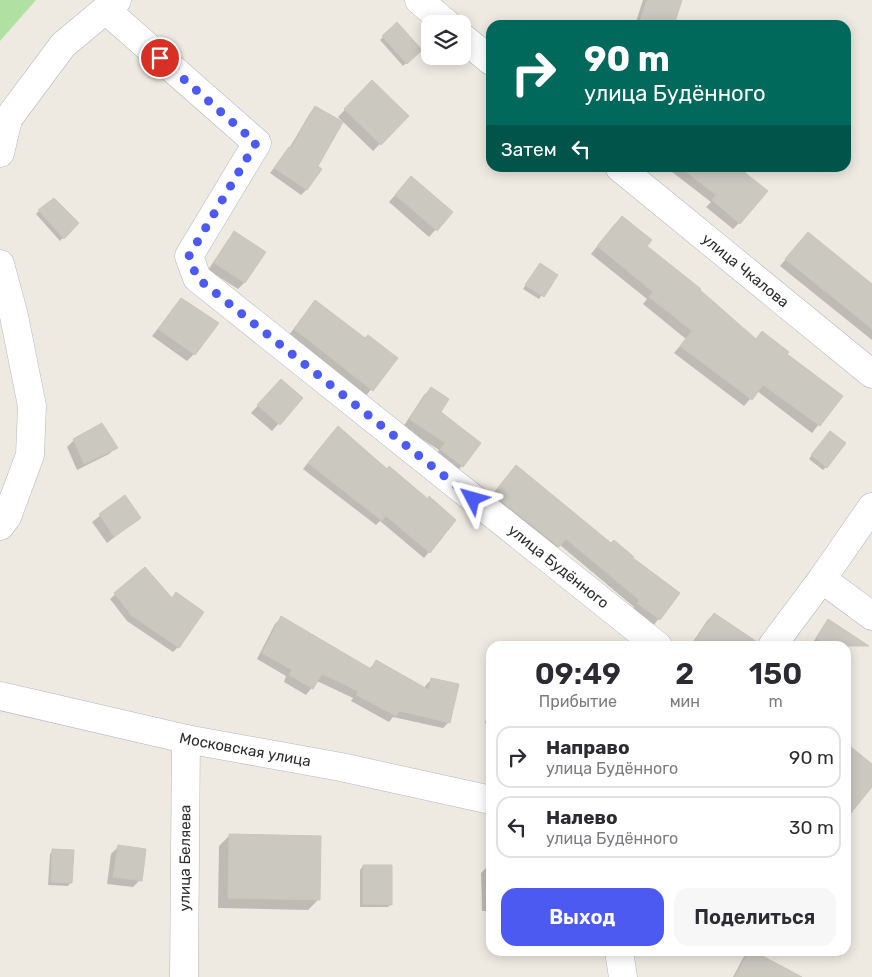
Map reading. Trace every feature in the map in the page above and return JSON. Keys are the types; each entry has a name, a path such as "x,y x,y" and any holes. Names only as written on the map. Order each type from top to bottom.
{"street":[{"path":"419,0 436,15"},
{"path":"0,153 8,119 63,45 111,5"},
{"name":"улица Будённого","path":"111,5 256,143 189,256 197,278 652,641"},
{"path":"471,44 486,57"},
{"name":"улица Чкалова","path":"625,172 872,374"},
{"path":"0,264 14,316 32,406 30,455 7,518 0,526"},
{"path":"776,641 872,507"},
{"path":"822,579 872,616"},
{"name":"Московская улица","path":"0,696 186,739 341,767 486,799"},
{"name":"улица Беляева","path":"184,977 186,739"},
{"path":"620,956 623,977"}],"green space":[{"path":"0,0 36,0 0,41"}],"building":[{"path":"647,0 682,0 676,20 640,20"},
{"path":"397,22 421,51 407,64 382,36"},
{"path":"372,80 409,116 381,145 344,109"},
{"path":"315,106 343,122 318,166 322,169 307,190 274,168 289,147 291,148"},
{"path":"686,172 744,172 768,191 740,224 712,200 716,195"},
{"path":"411,176 453,212 437,231 395,195"},
{"path":"54,198 79,223 64,239 38,210"},
{"path":"622,216 652,240 647,246 701,289 756,339 762,331 789,352 787,354 843,396 820,426 763,385 752,400 680,346 692,331 649,297 653,292 597,246"},
{"path":"234,231 266,252 245,283 214,263"},
{"path":"808,232 872,284 872,329 785,259"},
{"path":"540,263 558,275 544,297 525,285"},
{"path":"181,298 219,323 195,355 158,329"},
{"path":"315,300 365,338 368,335 398,358 373,391 294,329"},
{"path":"281,379 303,398 280,425 257,405"},
{"path":"431,387 449,399 441,412 481,443 463,467 440,449 445,443 409,419"},
{"path":"102,423 118,448 84,464 73,439"},
{"path":"338,426 387,469 389,466 428,499 429,496 456,520 430,553 386,516 382,521 308,463"},
{"path":"830,431 846,443 827,468 811,455"},
{"path":"516,465 611,543 614,540 633,558 680,593 660,620 637,603 639,600 566,539 559,547 493,494"},
{"path":"125,495 141,518 114,537 99,514"},
{"path":"145,567 172,598 176,592 204,612 179,648 132,616 114,593"},
{"path":"714,613 756,641 694,641"},
{"path":"281,616 371,669 376,660 429,690 431,678 459,684 450,723 399,711 396,716 356,695 358,691 322,674 313,689 289,675 292,670 262,653"},
{"path":"828,619 869,646 851,646 851,641 820,641 816,638"},
{"path":"851,747 872,764 872,787 851,813"},
{"path":"229,834 321,836 320,900 228,898"},
{"path":"118,845 146,849 142,881 113,877"},
{"path":"52,849 74,850 72,883 51,882"},
{"path":"363,865 392,865 392,905 363,904"},
{"path":"746,956 762,956 802,977 735,977"}],"route":[{"path":"160,58 256,143 189,256 197,278 473,499"}]}
